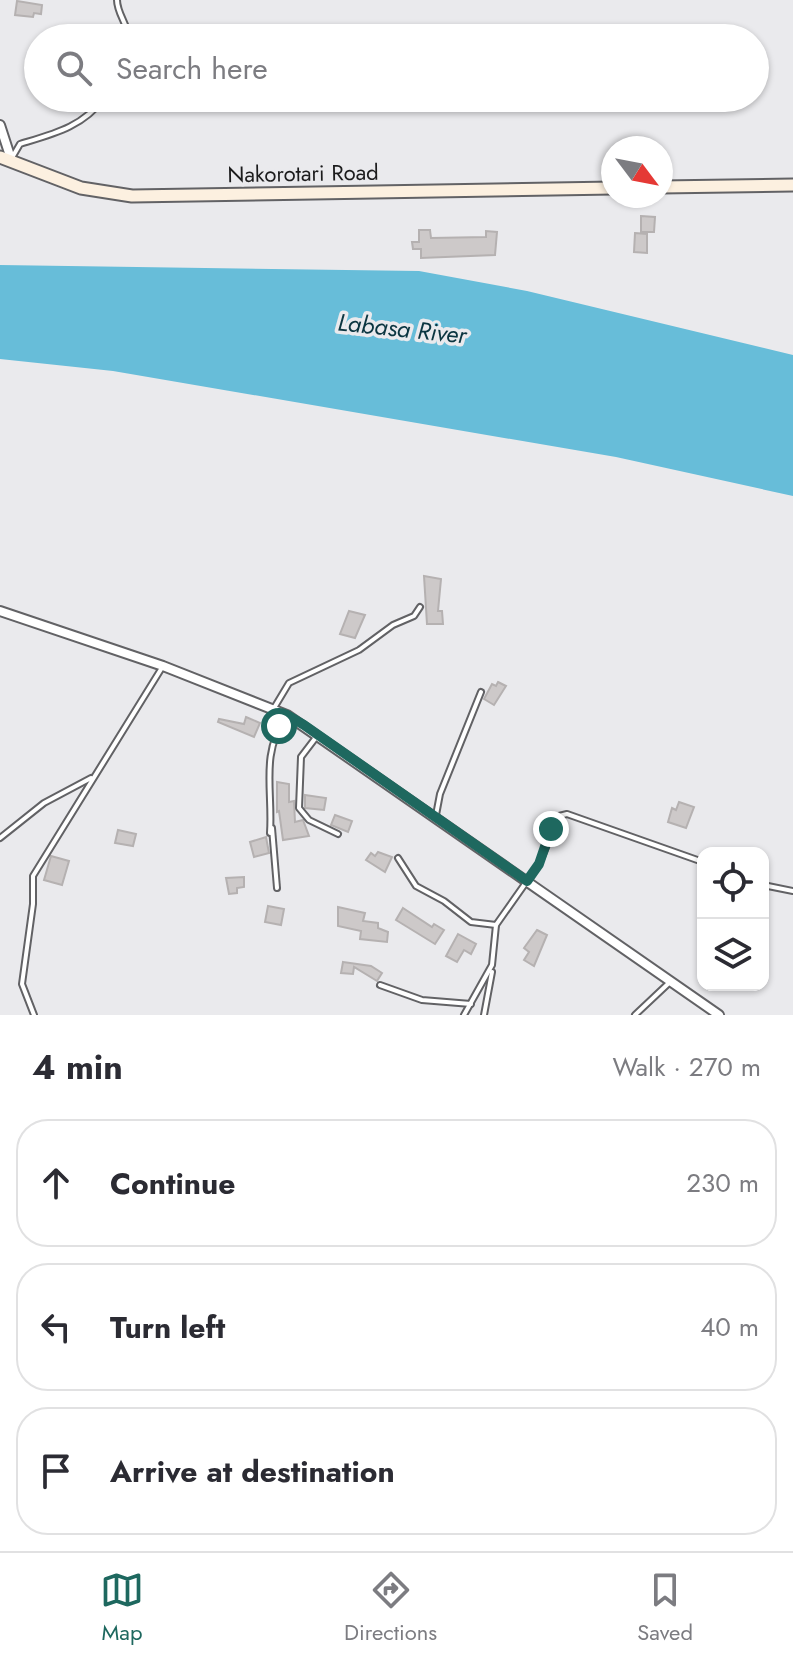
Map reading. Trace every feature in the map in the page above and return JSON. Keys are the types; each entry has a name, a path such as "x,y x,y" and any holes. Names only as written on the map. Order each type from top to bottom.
{"street":[{"path":"0,125 12,162"},
{"name":"Nakorotari Road","path":"0,157 81,188 132,196 601,188"},
{"path":"673,187 793,185"},
{"path":"0,611 163,666 287,715 719,1015"}],"lane":[{"path":"117,0 117,13 122,24"},
{"path":"12,162 14,149 20,144 79,124 94,112"},
{"path":"274,708 289,683 359,650 393,625 414,616 420,607"},
{"path":"34,1015 22,984 33,904 33,876 163,666"},
{"path":"437,817 440,794 481,692"},
{"path":"270,833 267,766 273,739 287,715"},
{"path":"318,734 301,757 299,808 309,820 338,834"},
{"path":"0,838 44,803 93,777"},
{"path":"484,1015 496,925 539,864 559,816 567,814 697,860"},
{"path":"271,826 275,835 277,888"},
{"path":"398,858 416,886 444,901 471,922 496,925"},
{"path":"769,886 793,891"},
{"path":"464,1015 492,965"},
{"path":"635,1015 670,982"},
{"path":"380,985 422,1000 471,1004"}],"water":[{"name":"Labasa River","path":"0,265 419,271 527,291 793,355 793,496 616,457 113,371 0,359"}],"building":[{"path":"17,1 42,5 41,14 34,13 33,17 15,15"},
{"path":"641,216 655,217 654,232 641,232"},
{"path":"419,230 430,230 431,238 486,237 486,231 497,232 495,255 421,258 421,249 413,249 412,242 419,242"},
{"path":"635,233 647,234 647,253 634,252"},
{"path":"424,576 441,579 438,611 442,611 443,624 427,624"},
{"path":"349,611 365,615 355,638 340,634"},
{"path":"498,682 506,686 494,705 484,699 492,684 496,686"},
{"path":"246,717 260,723 254,737 218,722 219,719 244,724"},
{"path":"277,782 289,784 289,802 294,801 295,822 303,820 309,836 283,840 277,812"},
{"path":"305,795 326,798 324,810 305,808"},
{"path":"679,802 694,807 686,828 668,822 672,808 676,810"},
{"path":"335,815 352,821 348,832 331,825"},
{"path":"118,830 136,834 133,846 115,843"},
{"path":"266,837 269,853 254,857 250,842"},
{"path":"378,852 392,857 385,872 366,860 371,853 375,856"},
{"path":"51,856 69,861 62,885 44,880"},
{"path":"244,877 244,887 237,888 237,893 229,894 226,878"},
{"path":"268,906 284,909 281,925 265,922"},
{"path":"338,907 365,913 363,921 378,923 378,928 388,932 387,942 360,939 361,931 338,926"},
{"path":"403,908 432,927 434,924 444,930 435,944 396,920"},
{"path":"537,930 547,935 534,966 524,960 529,952 524,948"},
{"path":"458,934 476,944 471,954 464,950 457,962 446,956"},
{"path":"343,962 371,966 382,973 377,981 354,967 353,974 341,973"}],"route":[{"path":"279,726 287,715 304,725 527,881 539,864 551,829"}]}
